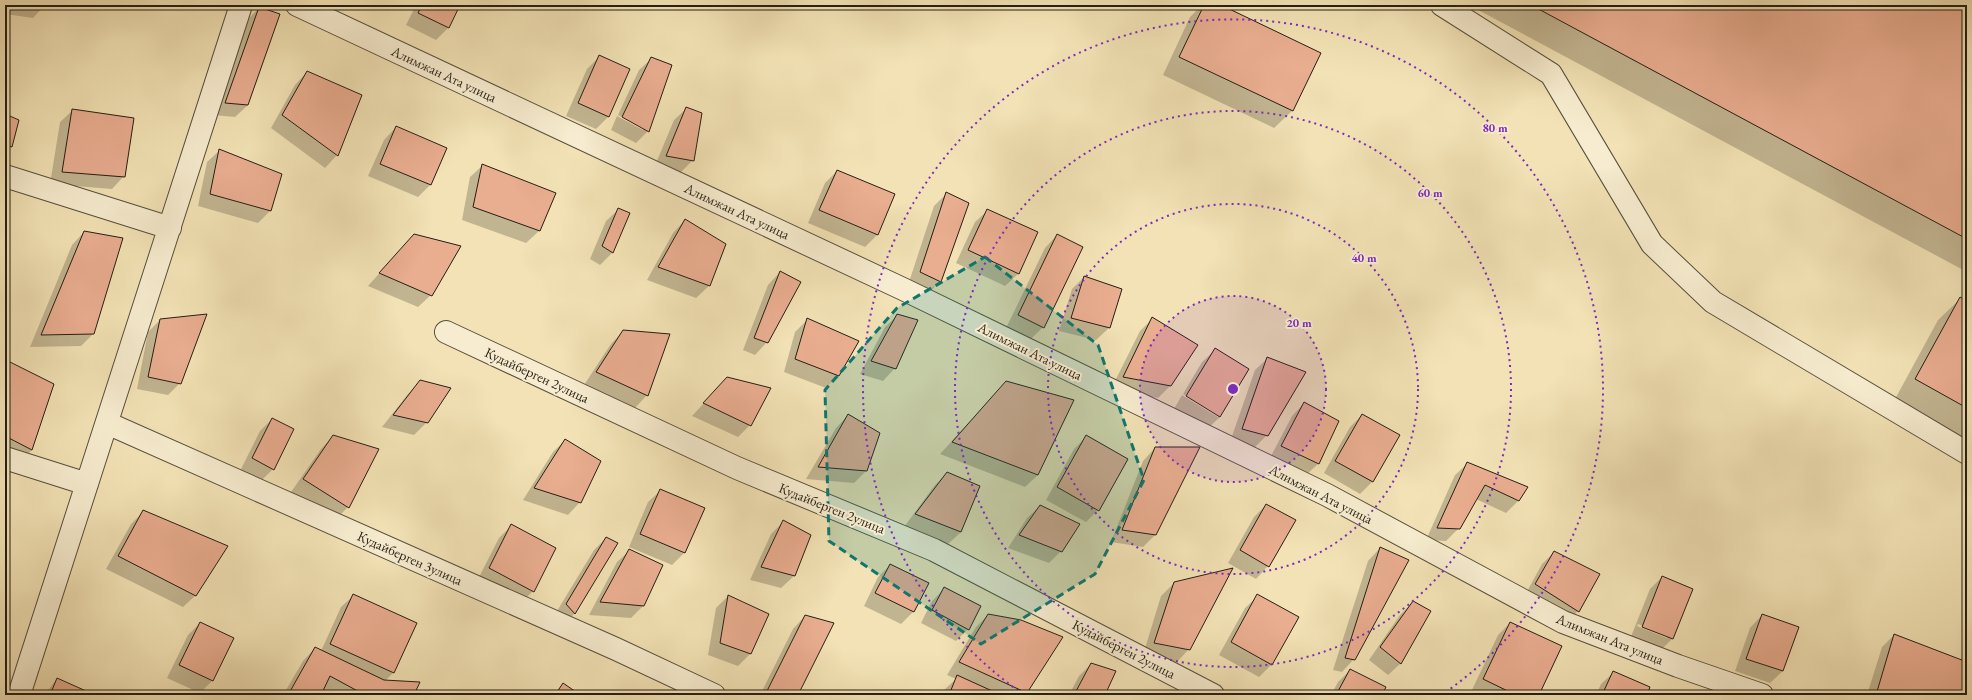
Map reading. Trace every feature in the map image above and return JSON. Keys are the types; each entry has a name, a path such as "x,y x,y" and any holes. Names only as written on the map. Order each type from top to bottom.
{"street":[{"path":"19,695 242,5"},
{"name":"Алимжан Ата улица","path":"297,5 903,289 1327,495 1563,622 1678,666 1762,695"},
{"path":"1442,5 1551,74 1652,244 1714,302 1967,453"},
{"path":"5,176 170,228"},
{"name":"Кудайберген 2улица","path":"446,332 737,468 934,550 1213,695"},
{"name":"Кудайберген 3улица","path":"106,423 714,695"},
{"path":"5,458 87,484"}],"highlighted area":[{"path":"985,257 1098,345 1144,480 1095,574 981,644 829,541 825,390 897,308"}],"building":[{"path":"422,5 460,5 449,28 418,13"},
{"path":"1204,5 1221,5 1321,53 1293,111 1179,57"},
{"path":"1531,5 1967,5 1967,239"},
{"path":"259,7 280,14 248,105 225,103"},
{"path":"599,55 630,69 609,117 578,103"},
{"path":"651,57 672,65 649,132 622,117"},
{"path":"307,71 362,95 338,156 282,115"},
{"path":"686,107 702,113 694,161 666,156"},
{"path":"72,109 134,118 125,177 62,172"},
{"path":"5,114 19,120 12,147 5,145"},
{"path":"396,126 447,148 431,185 380,164"},
{"path":"219,149 282,174 271,211 210,194"},
{"path":"482,164 556,193 540,231 473,207"},
{"path":"837,170 895,194 878,235 819,210"},
{"path":"946,192 969,203 941,282 920,272"},
{"path":"618,208 630,213 613,253 602,246"},
{"path":"987,209 1038,232 1019,274 968,250"},
{"path":"685,219 726,244 710,286 658,267"},
{"path":"84,231 123,238 94,334 41,335"},
{"path":"414,234 461,246 432,296 379,273"},
{"path":"1057,234 1083,247 1044,328 1018,315"},
{"path":"780,271 801,282 768,343 754,338"},
{"path":"1084,276 1122,289 1110,328 1071,318"},
{"path":"1960,297 1967,301 1967,408 1915,379"},
{"path":"207,314 181,384 148,377 160,319"},
{"path":"897,314 918,320 896,369 871,361"},
{"path":"1152,317 1198,345 1171,386 1123,377"},
{"path":"807,318 859,341 839,376 795,359"},
{"path":"623,330 670,334 648,396 596,372"},
{"path":"1215,348 1249,369 1220,417 1186,396"},
{"path":"1267,357 1306,372 1268,436 1242,429"},
{"path":"6,360 54,384 32,450 5,436"},
{"path":"727,377 771,388 751,426 703,403"},
{"path":"420,380 451,388 428,423 393,415"},
{"path":"1006,381 1074,400 1038,475 952,442"},
{"path":"1304,402 1339,421 1319,464 1281,446"},
{"path":"848,414 880,433 867,471 818,467"},
{"path":"1362,414 1400,435 1373,482 1335,461"},
{"path":"272,418 294,429 274,470 252,458"},
{"path":"333,435 379,449 349,508 303,479"},
{"path":"1086,435 1128,459 1099,511 1057,487"},
{"path":"565,439 601,461 581,503 534,488"},
{"path":"1155,447 1200,447 1156,535 1122,530"},
{"path":"1467,462 1528,487 1519,501 1485,485 1460,529 1437,528"},
{"path":"947,472 980,486 961,532 915,514"},
{"path":"660,489 705,508 685,553 640,534"},
{"path":"1266,504 1296,520 1269,567 1240,550"},
{"path":"1040,505 1080,524 1062,552 1019,535"},
{"path":"143,510 228,546 196,596 118,556"},
{"path":"783,520 811,535 795,576 761,567"},
{"path":"511,524 556,548 534,592 489,568"},
{"path":"606,537 618,543 575,614 566,604"},
{"path":"1380,547 1409,560 1355,660 1345,658"},
{"path":"629,549 663,565 644,606 600,602"},
{"path":"1554,551 1600,574 1579,612 1535,584"},
{"path":"890,564 929,583 914,612 875,593"},
{"path":"1233,568 1190,650 1154,643 1174,582"},
{"path":"1662,576 1693,589 1673,639 1642,627"},
{"path":"944,587 981,606 969,630 932,610"},
{"path":"353,594 417,623 394,673 330,644"},
{"path":"1257,594 1299,617 1272,665 1231,642"},
{"path":"728,595 769,614 751,654 720,643"},
{"path":"1413,601 1431,611 1401,664 1380,647"},
{"path":"988,614 1021,620 1063,637 1027,693 959,662"},
{"path":"1762,614 1799,627 1783,671 1746,659"},
{"path":"805,615 834,623 798,695 765,695"},
{"path":"200,622 234,638 213,681 179,665"},
{"path":"1510,622 1562,646 1539,695 1516,695 1483,679"},
{"path":"1894,634 1967,662 1967,695 1876,695"},
{"path":"315,647 384,680 420,682 414,695 365,695 330,676 321,695 288,695"},
{"path":"1091,663 1116,671 1105,695 1074,695"},
{"path":"1350,669 1386,687 1382,695 1336,695"},
{"path":"1613,671 1650,687 1647,695 1602,695"},
{"path":"957,675 1001,695 949,695"},
{"path":"57,678 95,695 50,695"},
{"path":"563,683 579,694 579,695 555,695"}]}
